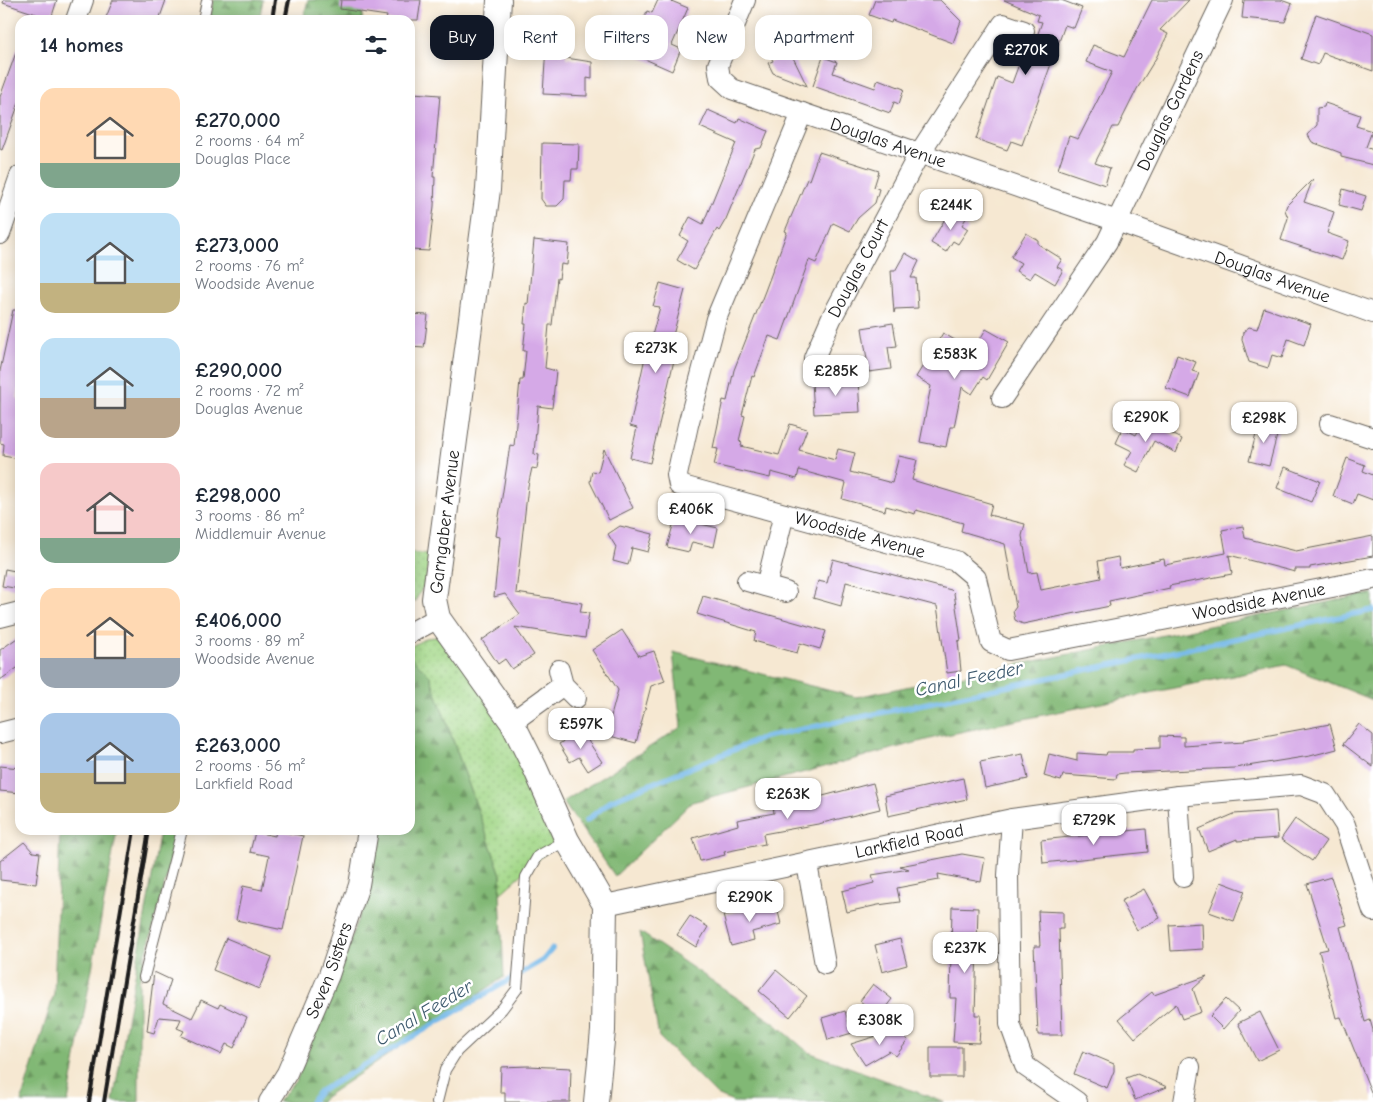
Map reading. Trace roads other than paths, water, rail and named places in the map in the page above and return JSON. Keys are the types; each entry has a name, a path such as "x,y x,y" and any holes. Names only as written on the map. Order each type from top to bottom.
{"street":[{"path":"78,15 83,0"},
{"name":"Garngaber Avenue","path":"499,0 488,190 434,599 438,618 512,722 567,840 605,906"},
{"name":"Douglas Avenue","path":"745,0 718,65 720,78 732,89 1117,221 1373,313"},
{"name":"Douglas Gardens","path":"1117,221 1223,0"},
{"name":"Douglas Court","path":"814,358 830,319 919,154 1004,24 1024,31"},
{"name":"Woodside Avenue","path":"802,113 716,319 678,475 679,485 956,561 976,578 991,642 1008,650 1373,579"},
{"path":"0,234 15,190"},
{"path":"1002,398 1107,242 1117,221"},
{"path":"1330,424 1373,438"},
{"path":"784,514 756,584 786,592"},
{"path":"0,617 15,613"},
{"path":"415,630 438,618"},
{"path":"512,722 566,684"},
{"path":"0,732 15,729"},
{"name":"Larkfield Road","path":"605,906 1012,819 1178,796 1302,785 1325,794 1345,825 1373,911"},
{"path":"1178,796 1183,877"},
{"path":"1012,819 1008,875 1010,1024 1025,1066 1077,1102"},
{"name":"Seven Sisters","path":"269,1102 287,1073 328,975 359,885 367,835"},
{"path":"806,864 825,964"},
{"path":"596,1102 603,1031 605,906"},
{"path":"603,1031 612,1102"},
{"path":"1184,1102 1190,1067"}],"lane":[{"path":"205,15 206,1"},
{"path":"144,977 181,835"},
{"path":"437,1102 445,1070 456,1051 502,1009 517,989 526,877 538,856 567,840"}],"waterway":[{"name":"Canal Feeder","path":"586,821 612,800 765,737 1373,610"},
{"name":"Canal Feeder","path":"311,1102 319,1092 543,960 552,949"}],"railway":[{"path":"273,15 275,0"},
{"path":"286,15 289,0"},
{"path":"89,1102 133,835"},
{"path":"104,1102 148,835"}]}
